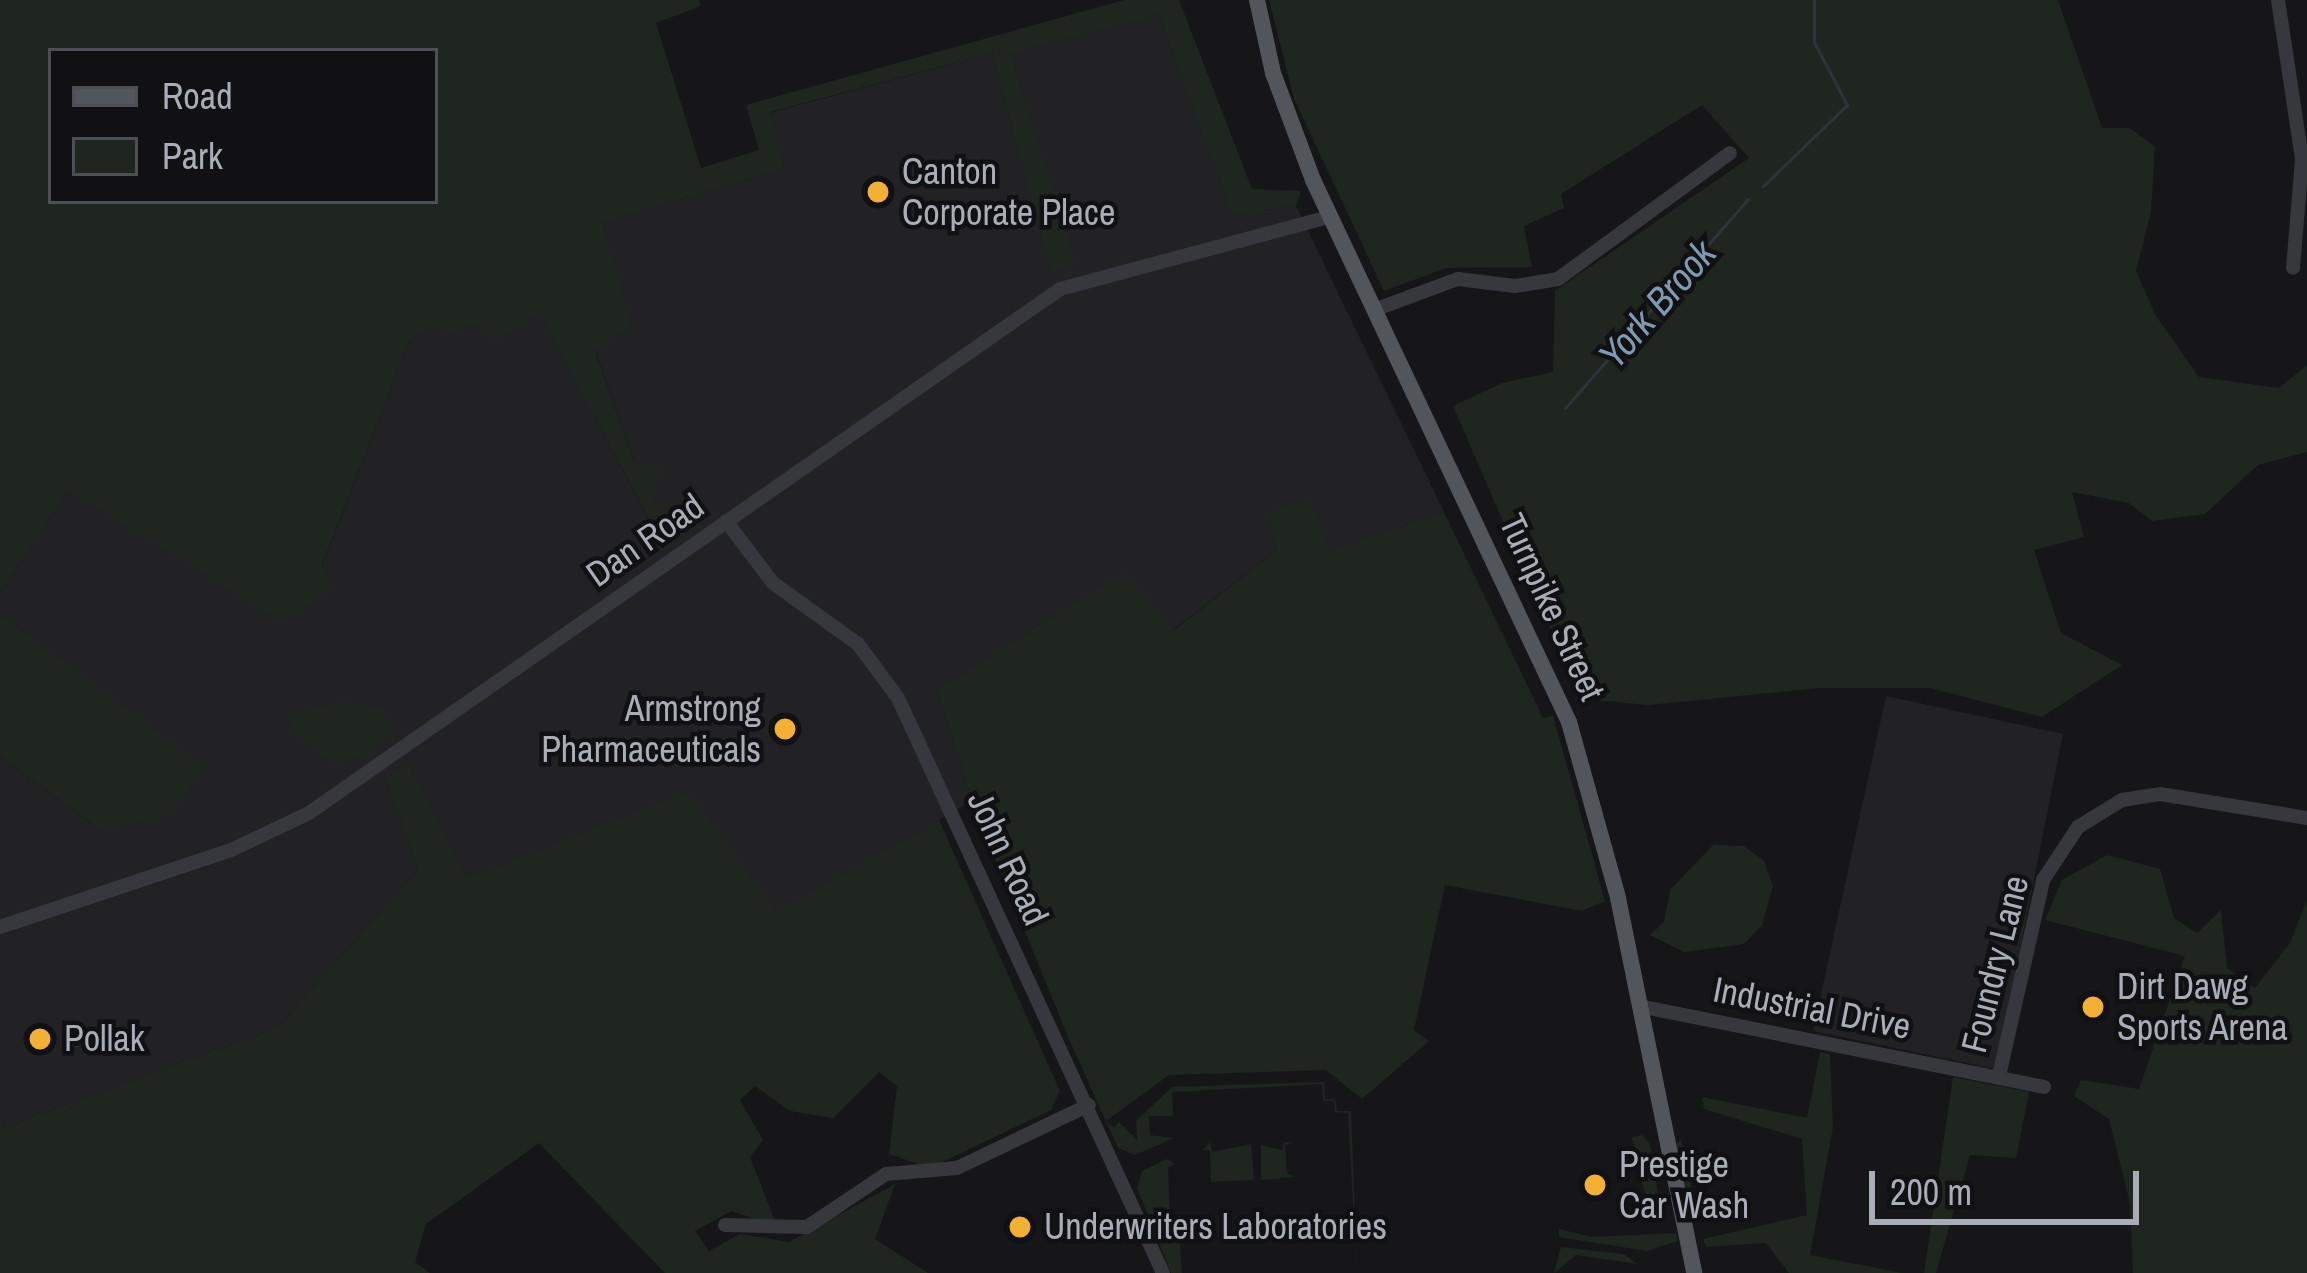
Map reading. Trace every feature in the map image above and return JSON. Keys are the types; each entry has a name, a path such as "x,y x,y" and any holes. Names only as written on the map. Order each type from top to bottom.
{"main road":[{"name":"Turnpike Street","path":"1257,0 1273,73 1329,218 1569,722 1639,1006 1694,1273"}],"street":[{"path":"2278,0 2302,159 2294,268"},
{"path":"1374,310 1458,279 1515,286 1558,279 1730,153"},
{"name":"Dan Road","path":"0,927 229,851 309,813 1060,289 1329,218"},
{"name":"John Road","path":"726,520 773,583 858,644 898,698 1163,1273"},
{"name":"Foundry Lane","path":"1999,1076 2043,880 2078,826 2122,800 2160,794 2307,818"},
{"name":"Industrial Drive","path":"1639,1006 2044,1087"},
{"path":"725,1225 807,1227 886,1174 957,1168 1089,1105"}],"shaded area":[{"path":"1159,15 1232,213 1296,206 1444,512 1329,550 1269,512 1277,550 1173,630 1122,573 937,690 972,801 776,914 688,793 467,878 408,763 386,779 418,870 278,1027 0,1129 0,756 99,829 203,767 0,614 0,593 69,490 322,566 409,342 433,325 539,311 665,550 595,350 630,326 603,223 783,169 769,113 992,53 1051,272 1075,264 1011,54"},
{"path":"1886,696 2063,734 1996,1069 1813,1031"}],"green space":[{"path":"0,0 699,0 701,6 656,23 701,168 759,150 746,105 1124,0 1179,0 1252,189 1301,191 1296,206 1232,214 1159,15 1011,54 1076,264 1051,273 992,53 770,112 783,169 603,223 631,326 595,351 634,462 660,465 653,501 690,528 666,551 539,312 496,341 475,322 452,334 433,325 409,342 322,565 332,589 281,621 69,490 0,593"},
{"path":"1269,0 2058,0 2102,128 2130,128 2155,147 2151,212 2136,271 2156,316 2199,377 2279,388 2307,365 2307,452 2258,465 2205,514 2152,521 2129,503 2072,492 2084,537 2034,550 2061,633 2122,665 2042,717 1930,688 1819,688 1648,705 1596,700 1547,623 1453,406 1502,383 1553,372 1555,291 1749,158 1702,105 1561,194 1564,208 1524,226 1532,267 1446,268 1384,291 1294,99"},
{"path":"1310,500 1329,550 1444,512 1543,718 1553,716 1605,901 1582,911 1445,885 1414,1030 1429,1041 1362,1099 1326,1070 1169,1075 1106,1121 1114,1128 1119,1122 1137,1140 1136,1121 1172,1087 1324,1082 1325,1099 1335,1099 1337,1111 1351,1111 1357,1273 1348,1113 1335,1112 1334,1101 1323,1101 1322,1084 1172,1092 1173,1116 1149,1116 1150,1135 1174,1138 1135,1155 1118,1148 1068,1037 972,801 937,690 1123,572 1174,630 1277,550 1268,512"},
{"path":"0,614 204,766 170,815 99,829 0,756"},
{"path":"345,701 383,708 395,730 364,755 334,764 293,733 288,714"},
{"path":"408,763 467,878 688,792 776,913 939,820 1060,1091 1051,1110 930,1168 889,1154 897,1086 879,1072 833,1118 790,1111 755,1086 740,1100 763,1140 750,1157 777,1226 731,1211 695,1231 709,1251 740,1234 789,1242 895,1184 875,1239 928,1273 665,1273 539,1143 426,1224 415,1262 430,1273 0,1273 0,1129 278,1027 418,870 386,779"},
{"path":"1713,845 1744,846 1764,861 1773,886 1762,925 1744,944 1684,952 1650,935 1664,922 1670,890"},
{"path":"2107,855 2160,869 2174,918 2197,933 2221,910 2227,968 2255,988 2290,943 2307,900 2307,1273 2133,1273 2130,1203 2109,1119 2074,1096 2081,1080 2139,1089 2185,956 2045,920 2062,880"},
{"path":"1820,1052 1830,1054 1833,1127 1810,1255 1902,1273 1789,1273 1766,1243 1706,1247 1703,1239 1807,1215 1802,1139 1704,1109 1702,1097 1807,1118"},
{"path":"1953,1077 2029,1092 2016,1158 1970,1155 1936,1273 1924,1273"},
{"path":"1688,1133 1681,1140 1698,1217 1709,1221 1691,1217 1676,1144"},
{"path":"1643,1135 1650,1144 1663,1225 1644,1191 1632,1137"},
{"path":"1210,1142 1212,1152 1251,1144 1254,1180 1211,1182 1210,1150 1203,1150"},
{"path":"1284,1142 1293,1142 1285,1145 1287,1173 1295,1177 1261,1180 1261,1145 1282,1150"},
{"path":"1167,1159 1175,1164 1168,1167 1170,1218 1188,1241 1180,1245 1182,1273 1171,1273 1137,1188 1142,1171"},
{"path":"1559,1229 1592,1237 1676,1233 1678,1241 1647,1251 1559,1237"},
{"path":"1561,1247 1624,1254 1637,1264 1576,1255 1554,1273"}],"waterway":[{"name":"York Brook","path":"1763,186 1847,105 1814,42 1814,0"},
{"name":"York Brook","path":"1565,408 1748,199"}],"place":[{"name":"Canton Corporate Place","path":"878,192"},
{"name":"Armstrong Pharmaceuticals","path":"785,729"},
{"name":"Dirt Dawg Sports Arena","path":"2093,1007"},
{"name":"Pollak","path":"40,1039"},
{"name":"Prestige Car Wash","path":"1595,1185"},
{"name":"Underwriters Laboratories","path":"1020,1227"}]}
